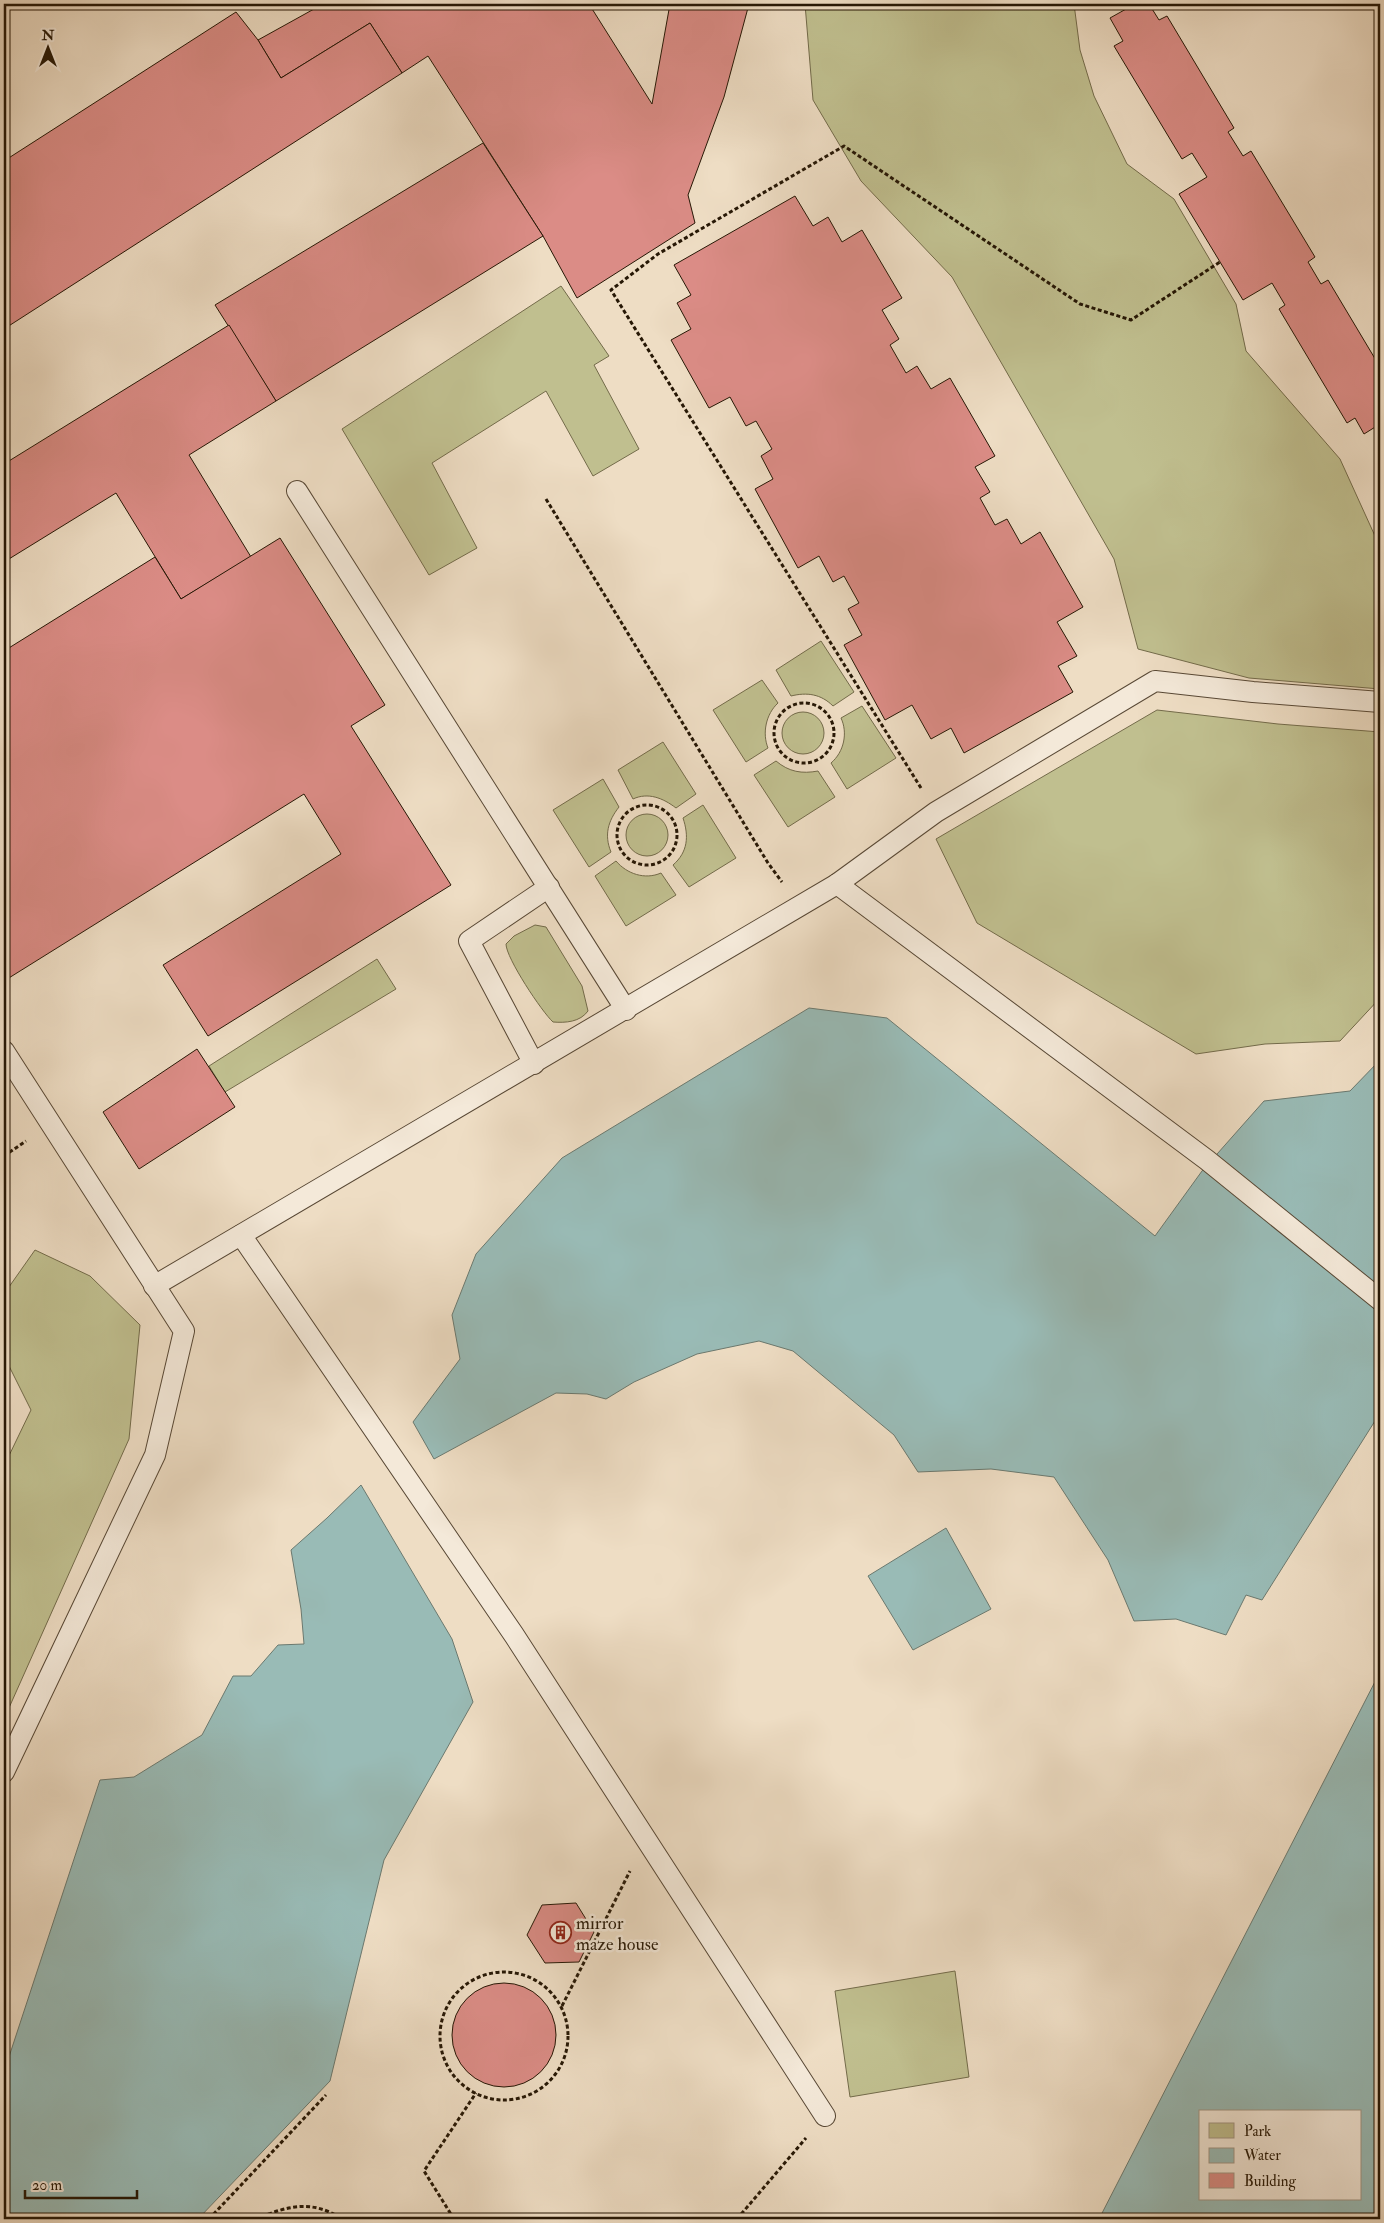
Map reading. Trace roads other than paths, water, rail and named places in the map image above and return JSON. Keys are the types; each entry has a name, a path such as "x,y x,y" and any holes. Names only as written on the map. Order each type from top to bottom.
{"lane":[{"path":"298,490 626,1010"},
{"path":"154,1286 626,1010 837,884 936,812 1155,681 1253,692 1380,702"},
{"path":"837,884 1207,1160 1380,1300"},
{"path":"534,1064 469,942 549,887"},
{"path":"4,1051 184,1331 155,1455 4,1772"},
{"path":"241,1235 514,1635 825,2116"}],"water":[{"path":"809,1008 887,1018 1155,1236 1202,1171 1264,1101 1350,1091 1380,1060 1380,1413 1262,1600 1246,1595 1226,1635 1176,1619 1134,1621 1108,1560 1054,1477 991,1469 918,1472 894,1435 793,1351 759,1341 697,1354 634,1382 606,1399 587,1394 556,1393 434,1459 413,1422 460,1359 452,1315 476,1254 562,1158"},
{"path":"361,1485 452,1639 473,1702 384,1860 330,2081 198,2219 4,2219 4,2072 100,1780 134,1777 202,1735 233,1676 251,1676 278,1645 304,1644 301,1609 291,1550"},
{"path":"946,1528 991,1609 913,1650 868,1576"},
{"path":"1380,1672 1380,2219 1099,2219"}],"place":[{"name":"mirror maze house","path":"560,1933"}]}
